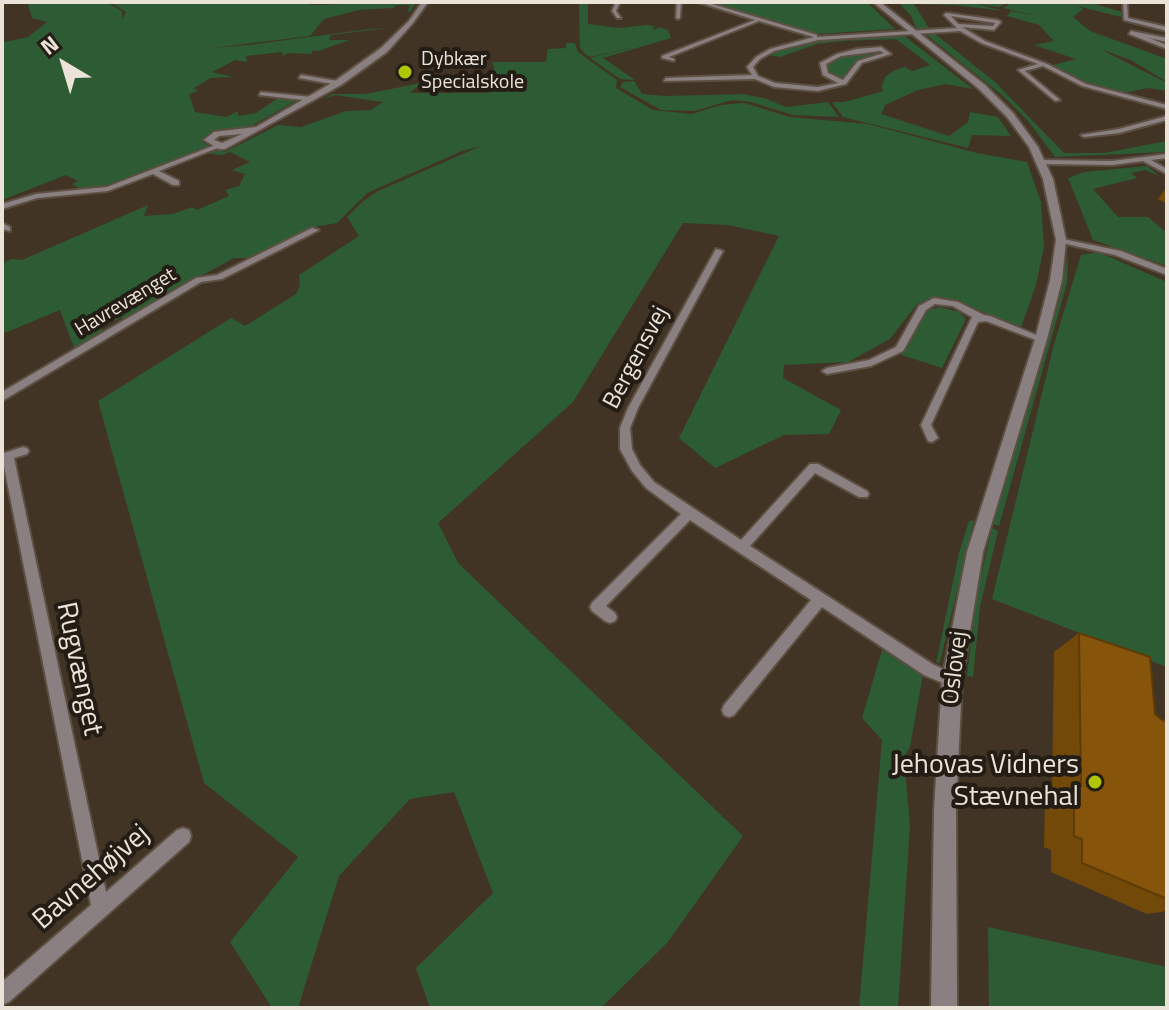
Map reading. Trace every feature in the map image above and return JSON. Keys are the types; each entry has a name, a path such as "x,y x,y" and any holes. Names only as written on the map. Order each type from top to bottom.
{"street":[{"path":"218,146 208,142 208,138 258,129 338,83 384,50 409,25 425,2"},
{"path":"618,2 614,11 619,17"},
{"path":"678,18 679,2"},
{"path":"700,2 818,38"},
{"name":"Oslovej","path":"876,2 993,97 1023,132 1041,162 1054,197 1061,240 1056,280 1041,339 975,552 952,680 945,810 944,1008"},
{"path":"1125,2 1126,19 1167,29"},
{"path":"756,77 750,67 758,58 787,45 818,38 959,27 994,28 998,22 946,14 959,27 983,42 1045,65 1084,85 1167,107"},
{"path":"672,60 664,57 757,21"},
{"path":"1167,40 1131,33 1167,47"},
{"path":"666,80 756,77 774,85 818,89 844,83 860,62 888,54 881,49 857,51 823,63 825,74 844,83"},
{"path":"1045,65 1021,70 1057,100"},
{"path":"301,77 338,83"},
{"path":"261,94 312,99"},
{"path":"1084,135 1119,131 1167,118"},
{"path":"2,207 36,196 108,189 218,146"},
{"path":"1041,162 1080,164 1167,156"},
{"path":"1146,160 1167,172"},
{"path":"153,171 176,183"},
{"name":"Havrevænget","path":"2,397 199,280 219,277 315,230"},
{"path":"1061,240 1118,253 1167,272"},
{"name":"Bergensvej","path":"719,251 625,428 626,449 636,468 650,485 689,513 929,670 952,680"},
{"path":"827,371 871,363 900,349 922,308 934,301 955,304 980,317 1041,339"},
{"path":"932,438 926,425 975,319 980,317"},
{"name":"Rugvænget","path":"23,451 8,456 100,907"},
{"path":"743,546 814,467 863,494"},
{"path":"610,617 597,607 689,513"},
{"path":"729,710 821,598"},
{"name":"Bavnehøjvej","path":"2,995 183,836"}],"green space":[{"path":"27,2 106,2 122,11 122,19 126,12 110,2 305,2 311,5 416,2 407,12 410,5 396,5 324,19 310,36 212,48 387,28 331,35 329,40 349,40 319,51 313,50 311,54 287,53 284,56 281,52 246,56 247,62 235,60 212,72 233,77 211,78 194,88 198,91 189,94 195,112 226,117 238,111 238,116 256,113 278,98 261,95 301,98 251,126 208,134 202,142 211,147 104,186 79,188 72,184 78,181 66,175 2,200 2,39 5,42 28,37 47,22 32,18"},
{"path":"579,2 588,2 588,24 618,28 656,26 652,28 668,30 671,38 603,58 635,80 620,79 590,58 635,47 591,57 585,54 580,48"},
{"path":"703,2 867,2 895,29 816,34"},
{"path":"898,2 1009,2 999,7 977,4 1003,11 914,4 929,28 957,27 918,30 920,28 916,28 911,16"},
{"path":"1013,2 1088,2 1122,12 1121,17 1077,6 1083,9 1073,17 1090,31 1167,59 1167,82 1131,60 1100,49 1167,83 1167,91 1147,88 1120,94 1089,86 1050,66 1076,59 1034,45 1054,41 1039,25 1007,16 1011,11 1037,16 1003,8"},
{"path":"894,33 903,35 973,89 946,84 918,90 885,105 881,114 949,136 968,122 970,112 998,117 1011,136 972,135 968,148 843,117 832,102 844,102 884,91 881,88 885,77 893,71 905,67 912,71 930,65 896,39 817,44 780,57 769,55 804,42"},
{"path":"924,33 934,33 996,83 1064,153 1104,153 1167,141 1167,152 1055,157 1029,122 1003,96"},
{"path":"566,43 575,43 578,52 617,80 616,88 653,110 692,114 721,105 744,103 790,117 868,124 977,153 1027,162 1041,202 1044,247 1036,285 1021,327 953,300 932,298 917,304 890,339 848,362 784,365 783,378 841,410 829,434 784,435 715,468 679,438 779,236 728,225 683,223 573,402 438,523 458,563 743,836 668,942 601,1008 430,1008 416,968 493,893 454,792 410,799 339,876 298,1008 272,1008 230,942 298,857 204,783 98,401 231,318 245,326 296,294 300,286 299,275 359,236 347,217 362,202 378,191 481,146 462,151 367,193 337,223 314,227 251,258 234,258 153,302 129,319 120,318 103,326 101,336 75,350 60,310 2,334 2,264 11,259 22,260 148,205 144,216 173,214 192,207 197,210 229,196 225,190 239,186 245,174 232,170 250,162 230,152 222,155 205,153 215,149 225,152 278,125 301,127 346,111 371,110 383,102 335,95 324,99 332,94 365,94 421,83 410,93 489,93 494,67 492,62 546,62 548,49 566,48"},
{"path":"867,52 871,55 854,64 843,81 828,73 826,63 838,57"},
{"path":"634,81 642,94 744,94 786,107 828,102 839,117 793,115 751,102 732,100 695,111 661,110 620,87 623,82"},
{"path":"1147,166 1159,176 1145,170 1131,173 1137,178 1093,189 1118,217 1148,217 1167,233 1167,266 1093,240 1068,178 1084,172"},
{"path":"1098,252 1167,282 1167,667 992,599 1054,344 1081,255"},
{"path":"1068,254 1067,283 999,526 993,524 1060,296"},
{"path":"940,307 959,312 966,319 942,368 901,355 928,310"},
{"path":"974,520 940,662 936,663 959,553 969,521"},
{"path":"992,528 998,531 980,607 973,677 967,676 976,598"},
{"path":"882,650 923,675 910,747 902,761 910,825 898,1006 859,1008 882,740 862,718"},
{"path":"988,927 1167,967 1167,1008 989,1008"}],"building":[{"name":"Jehovas Vidners Stævnehal","path":"1079,633 1150,657 1155,714 1167,722 1167,899 1082,863 1082,839 1074,836 1074,783 1081,786"}],"place":[{"name":"Dybkær Specialskole","path":"405,72"},
{"name":"Jehovas Vidners Stævnehal","path":"1095,782"}]}
